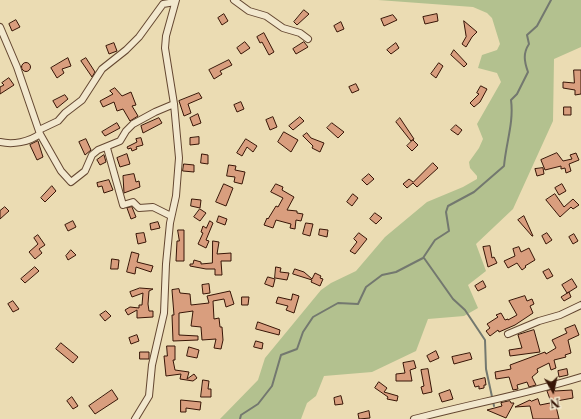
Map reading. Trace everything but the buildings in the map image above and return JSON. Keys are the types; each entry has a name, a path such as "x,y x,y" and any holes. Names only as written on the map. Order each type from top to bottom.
{"street":[{"path":"234,0 249,11 266,16 283,28 300,33 308,39"},
{"path":"0,142 12,145 34,138 40,132 58,121 65,113 82,100 102,69 126,50 139,37 163,4 175,1 165,48 174,104 180,158 176,196 171,216 166,264 164,313 152,365 149,396 135,419"},
{"path":"0,27 17,67 40,132 61,171 71,182 84,171 92,155 98,150 107,148 120,141 126,131 133,124 174,104"},
{"path":"107,148 123,205 134,202 139,208 153,207 171,216"},
{"path":"508,334 539,320 560,316 581,305"},
{"path":"414,419 462,406 533,391 581,377"}],"green space":[{"path":"378,0 581,0 581,47 554,59 553,121 513,209 476,244 486,271 468,285 478,308 464,316 428,319 416,351 372,372 324,376 316,396 307,403 301,419 220,419 258,380 265,358 321,290 331,283 356,271 385,237 427,202 463,187 477,179 477,176 470,168 469,162 479,148 483,139 477,124 501,82 497,73 478,68 482,55 497,50 500,44 492,18 487,13 473,7"}],"waterway":[{"path":"240,419 241,415 258,404 272,386 281,355 297,349 303,332 313,317 338,303 358,304 366,287 382,275 396,272 423,258 435,240 449,231 446,212 448,206 474,192 504,166 511,124 511,100 517,94 528,72 525,57 529,44 527,35 537,26 551,0"},
{"path":"424,258 453,299 465,310 485,340 486,369 494,406"}]}
